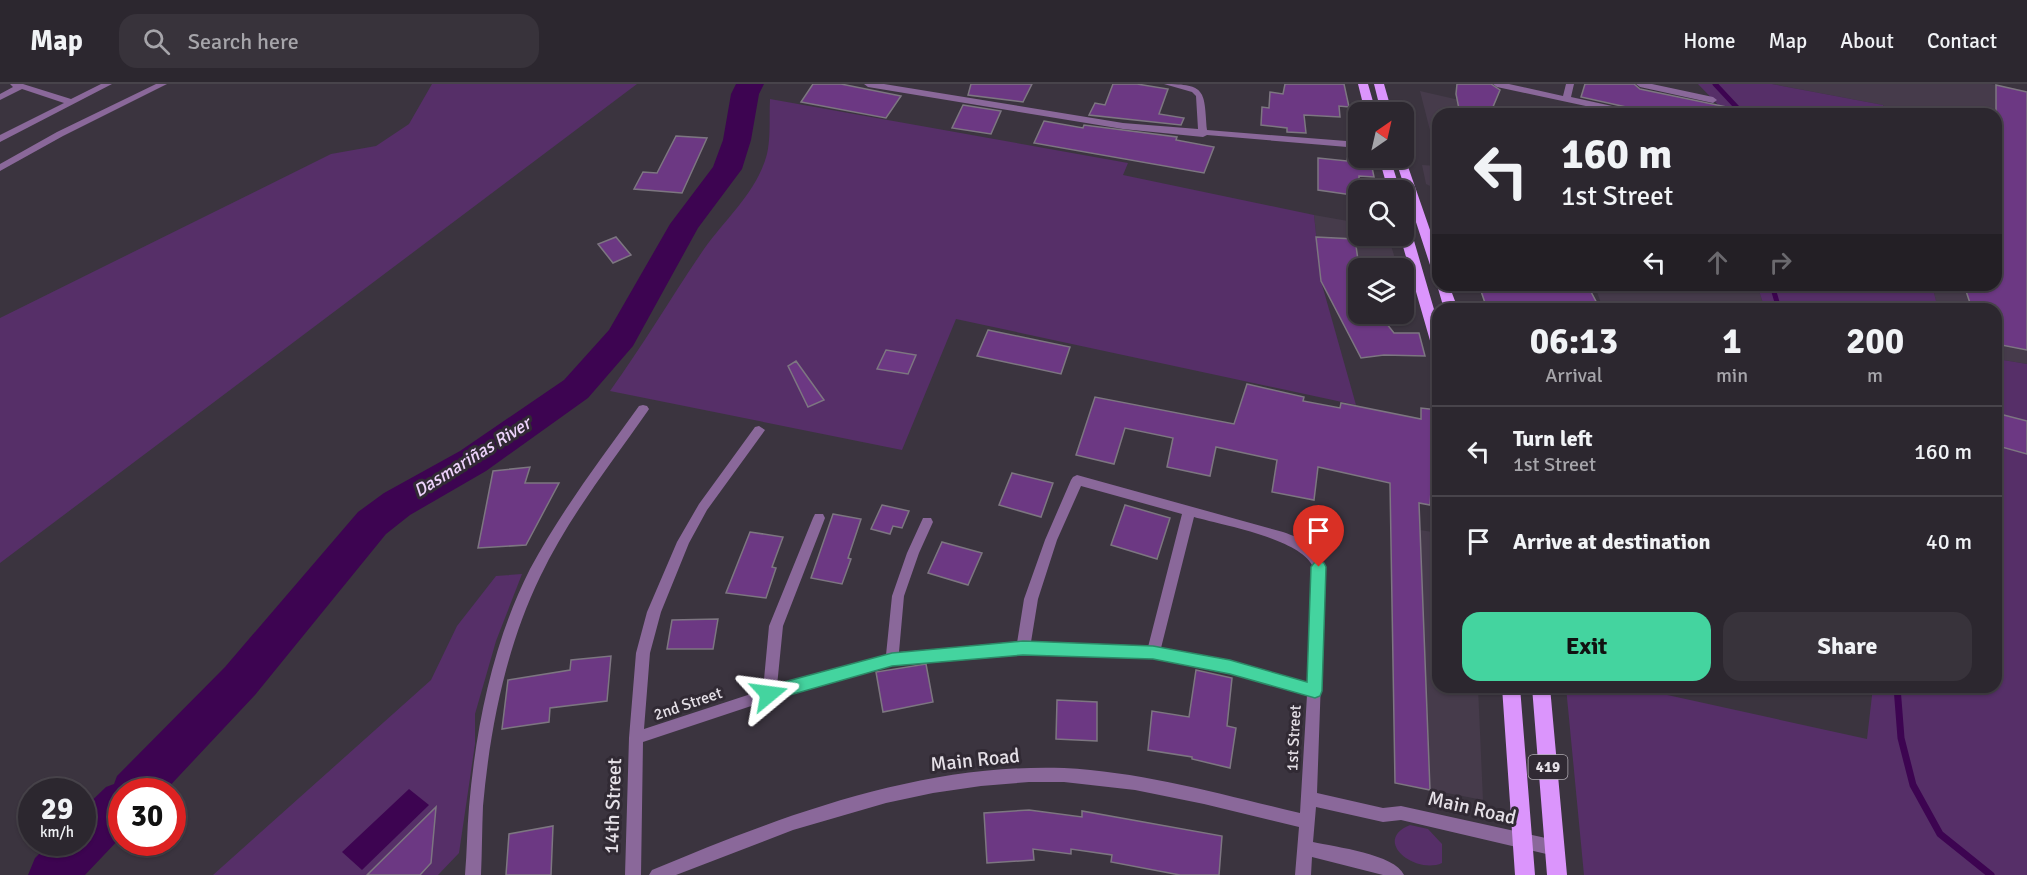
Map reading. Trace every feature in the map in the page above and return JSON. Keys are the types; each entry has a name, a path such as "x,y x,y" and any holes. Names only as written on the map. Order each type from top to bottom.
{"main road":[{"path":"1363,84 1368,102"},
{"path":"1379,84 1384,102"},
{"path":"1404,168 1432,253"},
{"path":"1410,246 1432,323"},
{"name":"419","path":"1511,693 1525,875"},
{"name":"419","path":"1542,693 1557,875"}],"street":[{"path":"0,139 108,84"},
{"path":"0,168 60,134 163,84"},
{"path":"868,84 888,85 1123,126 1348,145"},
{"path":"1168,84 1195,90 1200,96 1203,134"},
{"path":"1497,84 1607,108"},
{"path":"1566,99 1570,84"},
{"path":"1640,84 1713,100"},
{"path":"0,97 18,85 71,102"},
{"path":"473,875 477,799 485,744 507,641 535,573 555,539 643,409"},
{"name":"14th Street","path":"633,875 636,738 643,653 654,612 683,542 703,507 759,430"},
{"path":"1023,648 1031,599 1051,540 1077,480 1189,512 1153,653"},
{"name":"1st Street","path":"1189,512 1283,537 1306,548 1316,557 1319,567 1315,691 1303,875"},
{"path":"769,694 776,626 819,518"},
{"path":"892,660 898,596 927,522"},
{"name":"2nd Street","path":"636,738 769,694 892,660 1023,648 1153,653 1230,667 1315,691"},
{"name":"Main Road","path":"657,875 850,804 930,786 1019,776 1089,778 1137,784 1307,822"},
{"name":"Main Road","path":"1309,798 1383,815 1401,813 1555,848"},
{"path":"1305,848 1383,866 1395,875"}],"shaded area":[{"path":"432,84 637,84 0,563 0,318 331,154 376,146 409,124"},
{"path":"1698,84 1772,84 1883,105 1884,108 1721,108"},
{"path":"1772,84 1991,84 2027,91 2027,364 2002,360 2002,303 1936,303 1934,291 2002,291 2002,108 1884,108 1883,105"},
{"path":"1420,91 1494,108 1432,108 1432,138"},
{"path":"770,99 1128,163 1123,175 1314,215 1321,281 1356,405 956,319 902,450 610,391 704,249 756,181 767,154"},
{"path":"1422,165 1432,166 1432,187 1426,184"},
{"path":"1314,215 1348,221 1348,246 1391,246 1395,258 1348,258 1348,272 1321,281"},
{"path":"1759,291 1763,303 1601,303 1597,292"},
{"path":"1759,291 1934,291 1936,303 1763,303"},
{"path":"2002,360 2027,364 2027,875 1584,875 1567,693 1658,693 1867,739 1872,693 2002,693"},
{"path":"1391,525 1432,532 1432,693 1478,693 1483,800 1395,783"},
{"path":"522,574 496,641 475,714 475,744 459,853 438,875 213,875 431,680 457,626 496,576"},
{"path":"409,789 429,805 362,870 342,852"},
{"path":"1410,825 1428,829 1442,844 1442,863 1421,864 1402,855 1396,847 1395,839 1399,832"}],"building":[{"path":"813,84 841,84 901,96 886,118 801,102"},
{"path":"971,84 1032,84 1023,102 968,95"},
{"path":"1113,84 1137,84 1168,89 1159,114 1184,118 1181,125 1089,115 1095,103 1105,105"},
{"path":"1285,84 1344,84 1348,107 1339,106 1340,117 1304,115 1306,133 1287,132 1287,128 1261,125 1262,107 1269,108 1270,92 1283,94"},
{"path":"1457,84 1491,84 1500,90 1492,108 1459,108"},
{"path":"1585,84 1634,84 1640,89 1727,107 1630,108 1581,97"},
{"path":"1996,85 2027,92 2027,350 2002,345 2002,303 1970,303 1966,291 2002,291 2002,108 1996,108"},
{"path":"963,105 1001,111 991,134 952,128"},
{"path":"1044,121 1083,128 1084,125 1177,137 1176,140 1214,147 1204,173 1034,143"},
{"path":"676,136 707,138 682,193 634,189 643,172 657,173"},
{"path":"1318,158 1347,161 1348,158 1348,168 1372,168 1374,177 1359,176 1359,180 1348,180 1348,194 1318,190"},
{"path":"616,237 631,255 613,263 598,244"},
{"path":"1316,237 1348,239 1348,246 1356,246 1358,258 1348,258 1348,324 1387,324 1394,333 1419,333 1425,356 1384,355 1361,358 1321,281"},
{"path":"1481,291 1591,291 1597,303 1485,303"},
{"path":"988,330 1070,347 1061,374 977,356"},
{"path":"886,350 916,355 908,374 877,369"},
{"path":"796,361 824,400 808,407 788,366"},
{"path":"1247,384 1304,397 1303,401 1340,408 1341,403 1421,419 1421,408 1432,409 1430,505 1419,503 1430,790 1395,783 1390,483 1318,467 1314,500 1272,492 1277,460 1216,447 1210,476 1167,467 1173,438 1125,428 1114,464 1076,455 1095,397 1234,424"},
{"path":"2002,415 2027,421 2027,454 2002,447"},
{"path":"530,467 525,483 559,483 526,545 478,548 493,471"},
{"path":"1012,473 1053,483 1041,517 999,505"},
{"path":"882,505 909,511 902,528 893,526 890,534 871,529"},
{"path":"1125,505 1170,518 1157,559 1111,545"},
{"path":"833,514 861,519 842,584 811,578"},
{"path":"750,532 783,537 772,567 776,568 766,598 726,593"},
{"path":"942,542 982,553 968,585 928,573"},
{"path":"718,619 713,649 667,649 672,620"},
{"path":"611,656 607,701 550,708 549,722 502,729 508,680 570,670 571,660"},
{"path":"926,664 933,702 883,712 876,672"},
{"path":"1196,670 1232,678 1227,726 1236,728 1230,768 1192,759 1192,757 1148,750 1152,711 1189,717"},
{"path":"1057,700 1097,702 1097,741 1056,739"},
{"path":"436,807 431,863 420,875 367,875"},
{"path":"1029,810 1082,817 1082,811 1222,836 1219,875 1180,875 1111,862 1112,855 1071,849 1071,854 1033,849 1034,860 987,863 984,813"},
{"path":"553,826 551,875 506,875 509,834"}],"waterway":[{"name":"Dasmariñas River","path":"146,778 240,681 372,523 397,504 473,461 576,389 621,338 685,224 727,169 737,140 745,94 750,84"},
{"path":"1715,84 1737,108"},
{"path":"1774,291 1777,303"},
{"path":"1897,693 1901,738 1913,785 1940,834 1991,875"},
{"name":"Dasmariñas River","path":"52,875 108,817"}],"route":[{"path":"769,694 892,660 1023,648 1153,653 1230,667 1315,691 1319,567"}]}
